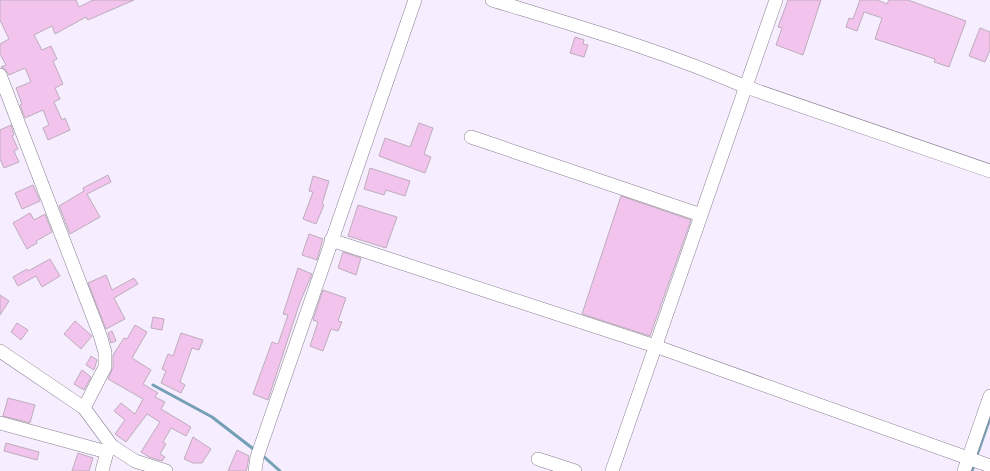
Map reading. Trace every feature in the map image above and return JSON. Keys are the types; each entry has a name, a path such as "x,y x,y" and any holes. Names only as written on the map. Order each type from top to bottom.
{"street":[{"path":"255,471 259,453 331,240 415,0"},
{"path":"492,0 713,72 746,87 990,171"},
{"path":"612,471 776,0"},
{"path":"0,75 89,305 105,352 105,367 84,408"},
{"path":"471,137 701,216"},
{"path":"331,240 656,346 977,461"},
{"path":"0,351 84,408 110,449"},
{"path":"964,471 977,461 990,396"},
{"path":"0,423 110,449 135,461 166,471"},
{"path":"102,471 110,449"},
{"path":"538,459 575,471"}],"building":[{"path":"0,0 76,0 79,7 93,0 134,0 88,20 86,17 55,34 52,26 34,35 42,50 51,46 57,59 53,61 63,84 55,88 60,99 54,102 62,120 65,118 70,130 48,140 43,128 49,125 43,110 25,118 20,105 22,104 16,88 31,82 25,68 9,75 5,69 1,67 6,65 0,54 0,44 9,39 0,20"},
{"path":"788,0 821,0 803,55 776,45 782,28 778,27"},
{"path":"860,0 877,0 887,4 889,0 908,0 966,21 949,67 934,62 935,59 875,39 882,18 864,12 857,31 846,27 849,18 853,19"},
{"path":"980,28 990,32 990,50 985,62 969,56"},
{"path":"575,37 584,40 583,44 588,45 584,57 570,53"},
{"path":"419,123 433,128 424,154 431,157 425,173 379,156 385,138 410,147"},
{"path":"11,125 14,135 12,136 18,149 14,151 19,162 4,168 0,159 0,130"},
{"path":"370,168 410,181 405,196 386,190 384,195 364,189"},
{"path":"108,175 111,182 87,194 100,217 70,234 59,206 84,191 83,188"},
{"path":"313,176 329,181 322,204 324,205 316,224 303,219 313,192 309,191"},
{"path":"33,185 40,201 22,209 15,193"},
{"path":"621,196 691,220 650,336 582,314"},
{"path":"358,205 397,217 386,248 348,236"},
{"path":"30,213 34,220 45,214 52,232 36,241 37,243 27,249 13,223"},
{"path":"309,234 323,239 317,260 302,255"},
{"path":"343,252 361,258 356,275 338,268"},
{"path":"50,259 60,276 42,287 36,276 18,286 13,277"},
{"path":"298,268 312,274 300,302 268,400 253,394 272,342 278,344 288,315 283,314"},
{"path":"106,275 112,290 134,278 138,284 114,298 125,319 106,329 88,283"},
{"path":"323,290 346,298 338,321 342,322 338,331 331,329 323,351 310,346 318,322 313,320"},
{"path":"0,295 9,301 0,315"},
{"path":"153,317 164,319 162,330 151,328"},
{"path":"75,321 92,336 81,349 64,334"},
{"path":"17,323 28,330 21,340 11,332"},
{"path":"135,325 147,332 132,358 151,370 143,384 158,393 155,397 165,402 161,409 191,427 186,436 171,428 163,442 166,444 160,454 165,457 162,461 149,457 141,452 160,422 147,414 126,442 115,434 125,420 114,411 121,403 135,414 143,399 108,379 113,367 113,355 124,338 127,339"},
{"path":"112,331 116,341 111,343 108,333"},
{"path":"181,333 203,340 199,350 192,348 180,382 185,385 181,393 161,383 166,371 162,369 168,354 173,356"},
{"path":"91,356 97,360 94,370 86,365"},
{"path":"82,370 91,377 84,390 74,384"},
{"path":"8,398 35,405 30,423 3,416"},
{"path":"193,437 211,449 202,463 193,463 184,459"},
{"path":"6,443 39,452 37,460 4,451"},
{"path":"237,450 249,456 246,471 228,471"},
{"path":"78,453 93,458 89,471 72,471"}],"waterway":[{"path":"153,385 212,417 256,451"},
{"path":"976,458 990,418"},
{"path":"262,455 280,471"},
{"path":"972,471 975,463"}]}
